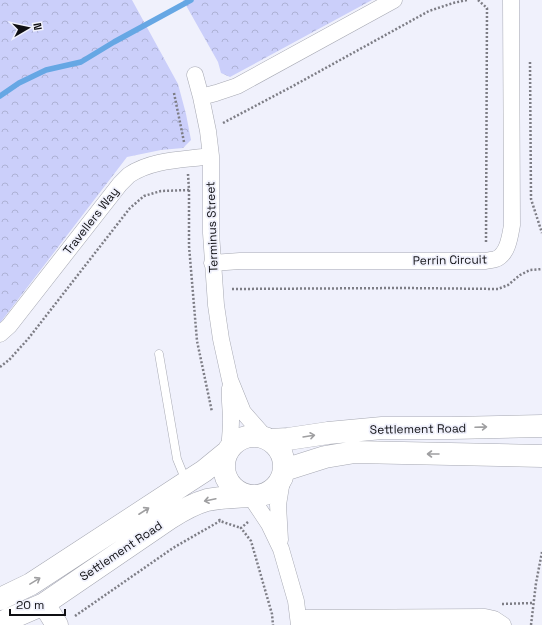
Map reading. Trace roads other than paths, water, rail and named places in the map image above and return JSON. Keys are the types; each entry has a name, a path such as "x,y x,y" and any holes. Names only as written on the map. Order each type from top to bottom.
{"street":[{"path":"201,97 237,86 394,0"},
{"name":"Perrin Circuit","path":"212,263 240,261 486,261 496,259 503,254 507,246 512,225 511,0"},
{"name":"Terminus Street","path":"195,75 208,131 211,156 212,263 221,339 230,380 243,412 268,439"},
{"name":"Travellers Way","path":"0,334 9,326 120,184 129,176 142,168 157,163 211,156"},
{"name":"Terminus Street","path":"228,451 231,434 229,400 230,380"},
{"name":"Settlement Road","path":"268,439 288,439 328,433 382,428 542,426"},
{"path":"281,549 278,505 283,475 284,461 282,453 277,446 268,439 255,435 245,437 236,441 228,451 224,462 224,471 232,488 254,502 269,524 281,549 296,601 298,621 485,617 494,619 503,625"},
{"name":"Settlement Road","path":"0,599 32,584 187,482 228,451"},
{"name":"Settlement Road","path":"283,475 324,457 355,452 542,456"},
{"path":"254,502 260,496 269,493 276,487 283,475"},
{"name":"Settlement Road","path":"0,623 44,604 190,506 207,500 220,498 254,502"},
{"path":"44,604 64,622"}],"lane":[{"path":"158,354 177,459 187,482"}],"waterway":[{"path":"0,96 19,83 46,70 81,62 114,42 191,0"}]}
